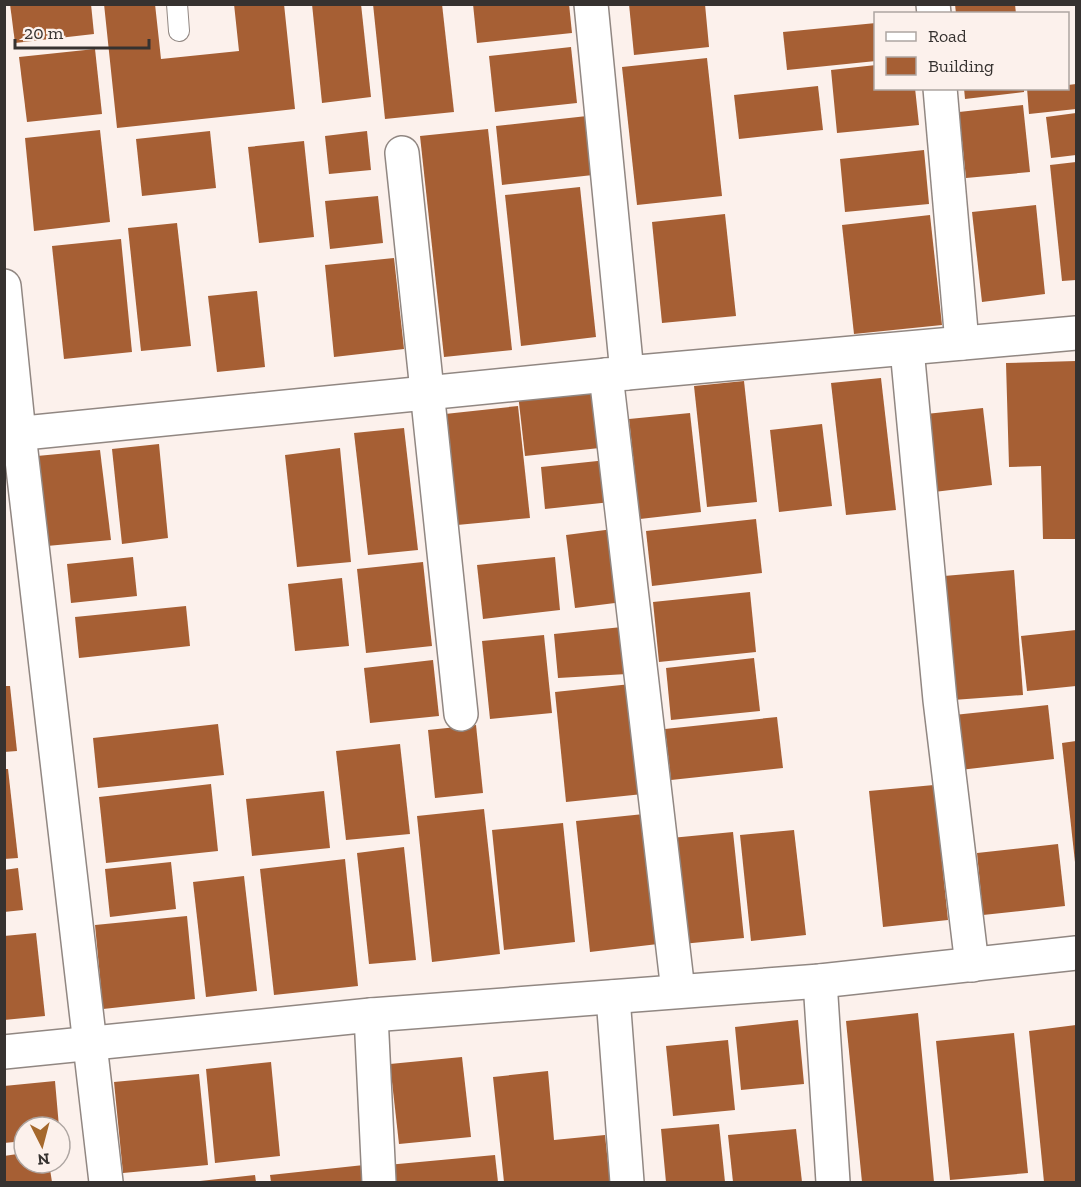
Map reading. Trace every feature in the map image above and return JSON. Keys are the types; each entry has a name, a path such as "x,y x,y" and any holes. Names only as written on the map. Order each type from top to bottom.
{"street":[{"path":"591,4 616,374 678,991"},
{"path":"940,90 962,343"},
{"path":"402,153 461,714"},
{"path":"4,286 12,435 106,1182"},
{"path":"12,435 616,374 1077,333"},
{"path":"907,349 940,700 972,965"},
{"path":"4,1052 371,1015 820,981 1077,953"},
{"path":"820,981 833,1182"},
{"path":"613,997 627,1182"},
{"path":"371,1015 379,1182"}],"lane":[{"path":"177,4 179,31"}],"building":[{"path":"10,4 91,4 94,34 15,43"},
{"path":"104,4 155,4 161,59 239,51 234,4 284,4 295,109 117,128"},
{"path":"312,4 361,4 371,97 322,103"},
{"path":"373,4 442,4 454,112 385,119"},
{"path":"473,4 569,4 572,33 477,43"},
{"path":"629,4 705,4 709,47 634,55"},
{"path":"955,4 1015,4 1016,12 956,12"},
{"path":"874,23 874,61 787,70 783,32"},
{"path":"571,47 577,103 495,112 489,56"},
{"path":"95,49 102,114 27,122 19,57"},
{"path":"707,58 722,196 637,205 622,67"},
{"path":"874,65 874,90 915,90 919,125 837,133 831,70"},
{"path":"1076,84 1076,109 1029,114 1027,90 1069,90 1069,85"},
{"path":"818,86 823,130 739,139 734,95"},
{"path":"964,90 1024,90 1024,92 965,99"},
{"path":"1023,105 1030,172 966,178 959,112"},
{"path":"1076,113 1076,155 1051,158 1046,117"},
{"path":"587,116 593,175 502,185 496,126"},
{"path":"488,129 512,350 444,357 420,136"},
{"path":"100,130 110,222 34,231 25,138"},
{"path":"210,131 216,188 142,196 136,139"},
{"path":"367,131 371,170 329,174 325,136"},
{"path":"304,141 314,237 259,243 248,147"},
{"path":"924,150 929,204 845,212 840,159"},
{"path":"1076,162 1076,280 1062,281 1050,165"},
{"path":"580,187 596,337 521,346 505,195"},
{"path":"378,196 383,243 330,249 325,201"},
{"path":"1036,205 1045,294 982,302 972,212"},
{"path":"725,214 736,316 662,323 652,222"},
{"path":"930,215 942,325 854,334 842,225"},
{"path":"177,223 191,346 141,351 128,228"},
{"path":"121,239 132,352 64,359 52,246"},
{"path":"394,258 404,349 334,357 325,265"},
{"path":"257,291 265,367 217,372 208,296"},
{"path":"1076,361 1076,539 1043,539 1041,466 1009,467 1006,363"},
{"path":"881,378 896,510 846,515 831,383"},
{"path":"744,381 757,502 707,507 694,386"},
{"path":"603,384 609,447 525,456 518,394"},
{"path":"518,406 530,518 457,525 445,414"},
{"path":"983,408 992,485 934,492 926,414"},
{"path":"690,413 701,512 640,519 629,419"},
{"path":"822,424 832,506 779,512 770,430"},
{"path":"404,428 418,550 368,555 354,433"},
{"path":"159,444 168,538 122,544 112,449"},
{"path":"340,448 351,562 297,567 285,455"},
{"path":"100,450 111,540 47,546 37,456"},
{"path":"607,460 611,502 545,509 541,467"},
{"path":"756,519 762,573 652,586 646,531"},
{"path":"621,528 631,601 575,608 566,535"},
{"path":"133,557 137,596 71,603 67,564"},
{"path":"555,557 560,610 483,619 477,565"},
{"path":"423,562 432,646 366,653 357,569"},
{"path":"1014,570 1023,695 953,700 944,576"},
{"path":"342,578 349,646 295,651 288,584"},
{"path":"750,592 756,652 659,662 653,602"},
{"path":"186,606 190,646 79,658 75,617"},
{"path":"622,627 627,674 558,678 554,634"},
{"path":"1076,630 1076,686 1027,691 1021,636"},
{"path":"544,635 552,713 490,719 482,641"},
{"path":"754,658 760,711 671,720 666,668"},
{"path":"433,660 439,716 370,723 364,668"},
{"path":"631,684 643,794 566,802 555,692"},
{"path":"4,686 10,686 17,751 4,752"},
{"path":"1048,705 1054,759 960,770 954,715"},
{"path":"777,717 783,768 671,780 665,729"},
{"path":"218,724 224,775 98,788 93,738"},
{"path":"476,725 483,793 435,798 428,730"},
{"path":"1076,741 1076,862 1075,862 1062,743"},
{"path":"400,744 410,834 346,840 336,751"},
{"path":"4,769 8,769 18,858 4,859"},
{"path":"211,784 218,851 106,863 99,797"},
{"path":"934,785 948,920 883,927 869,791"},
{"path":"324,791 330,848 252,856 246,799"},
{"path":"484,809 500,954 432,962 417,816"},
{"path":"644,814 658,944 590,952 576,821"},
{"path":"563,823 575,942 504,950 492,830"},
{"path":"794,830 806,935 751,941 740,835"},
{"path":"733,832 744,938 682,944 671,838"},
{"path":"1058,844 1065,906 983,915 977,853"},
{"path":"404,847 416,960 369,964 357,853"},
{"path":"345,859 358,986 274,995 260,869"},
{"path":"171,862 176,909 110,917 105,869"},
{"path":"18,868 23,910 4,912 4,870"},
{"path":"244,876 257,991 206,997 193,882"},
{"path":"187,916 195,999 103,1009 95,925"},
{"path":"36,933 45,1016 4,1020 4,936"},
{"path":"918,1013 934,1182 862,1182 846,1021"},
{"path":"798,1020 804,1084 741,1090 735,1027"},
{"path":"1076,1025 1076,1182 1044,1182 1029,1031"},
{"path":"1014,1033 1028,1173 950,1180 936,1041"},
{"path":"728,1040 735,1110 673,1116 666,1046"},
{"path":"462,1057 471,1137 399,1144 390,1064"},
{"path":"271,1062 280,1156 215,1163 206,1069"},
{"path":"548,1071 554,1140 605,1135 610,1182 504,1182 493,1077"},
{"path":"199,1074 208,1165 123,1173 114,1082"},
{"path":"55,1081 58,1115 12,1115 12,1142 4,1143 4,1086"},
{"path":"719,1124 725,1182 666,1182 661,1129"},
{"path":"796,1129 802,1182 733,1182 728,1135"},
{"path":"12,1155 12,1175 51,1175 52,1182 4,1182 4,1156"},
{"path":"495,1155 498,1182 389,1182 387,1165"},
{"path":"364,1165 366,1182 271,1182 270,1175"},
{"path":"255,1175 256,1182 200,1182 200,1181"}]}
